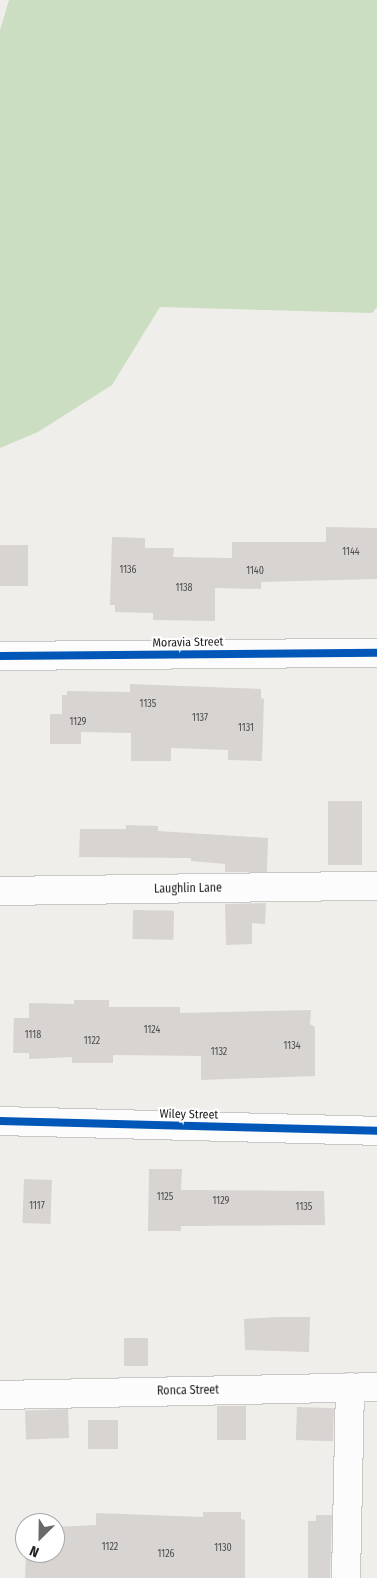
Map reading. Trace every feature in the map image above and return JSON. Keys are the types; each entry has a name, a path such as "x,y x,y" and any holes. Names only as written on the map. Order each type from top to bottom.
{"street":[{"name":"Moravia Street","path":"0,656 377,653"},
{"name":"Laughlin Lane","path":"0,892 377,886"},
{"name":"Wiley Street","path":"0,1121 377,1131"},
{"path":"346,1578 350,1387"},
{"name":"Ronca Street","path":"0,1395 377,1387"}],"green space":[{"path":"9,0 377,0 377,307 372,313 160,307 112,385 38,432 0,448 0,30"}],"building":[{"path":"326,527 377,528 377,579 261,582 261,589 215,588 215,621 153,620 153,613 115,612 115,605 110,605 112,537 145,538 145,548 174,548 173,557 232,558 232,542 326,542"},
{"path":"0,545 28,545 28,586 0,586"},
{"path":"130,684 261,689 261,698 264,699 262,761 228,760 228,750 171,748 171,761 131,761 131,733 81,732 81,744 50,744 50,714 62,714 62,695 67,695 67,691 130,692"},
{"path":"328,801 362,801 362,865 328,865"},
{"path":"126,825 158,826 158,831 268,838 267,872 225,872 225,864 191,861 191,858 79,857 80,829 126,829"},
{"path":"266,903 265,924 252,923 252,944 226,945 225,904"},
{"path":"133,910 174,911 173,940 132,939"},
{"path":"74,1000 109,1000 109,1007 180,1007 180,1013 311,1010 310,1024 315,1027 315,1076 201,1080 201,1056 113,1055 113,1063 72,1063 72,1057 29,1059 29,1053 13,1053 14,1018 29,1018 29,1003 74,1004"},
{"path":"149,1169 182,1169 181,1190 324,1191 325,1225 181,1226 181,1231 148,1231"},
{"path":"24,1179 52,1180 50,1224 22,1223"},
{"path":"310,1317 309,1352 245,1350 244,1319"},
{"path":"124,1338 148,1338 148,1366 124,1366"},
{"path":"217,1406 246,1406 246,1440 217,1440"},
{"path":"297,1407 334,1408 333,1441 296,1440"},
{"path":"68,1409 69,1438 26,1439 25,1411"},
{"path":"88,1420 118,1420 118,1449 88,1449"},
{"path":"203,1512 241,1512 241,1519 245,1520 245,1578 25,1578 26,1563 65,1563 65,1527 96,1525 96,1513 203,1517"},
{"path":"316,1515 332,1515 330,1578 308,1578 308,1521 316,1521"}],"cycle path":[{"path":"0,656 377,653"},
{"path":"0,1121 377,1131"}]}
